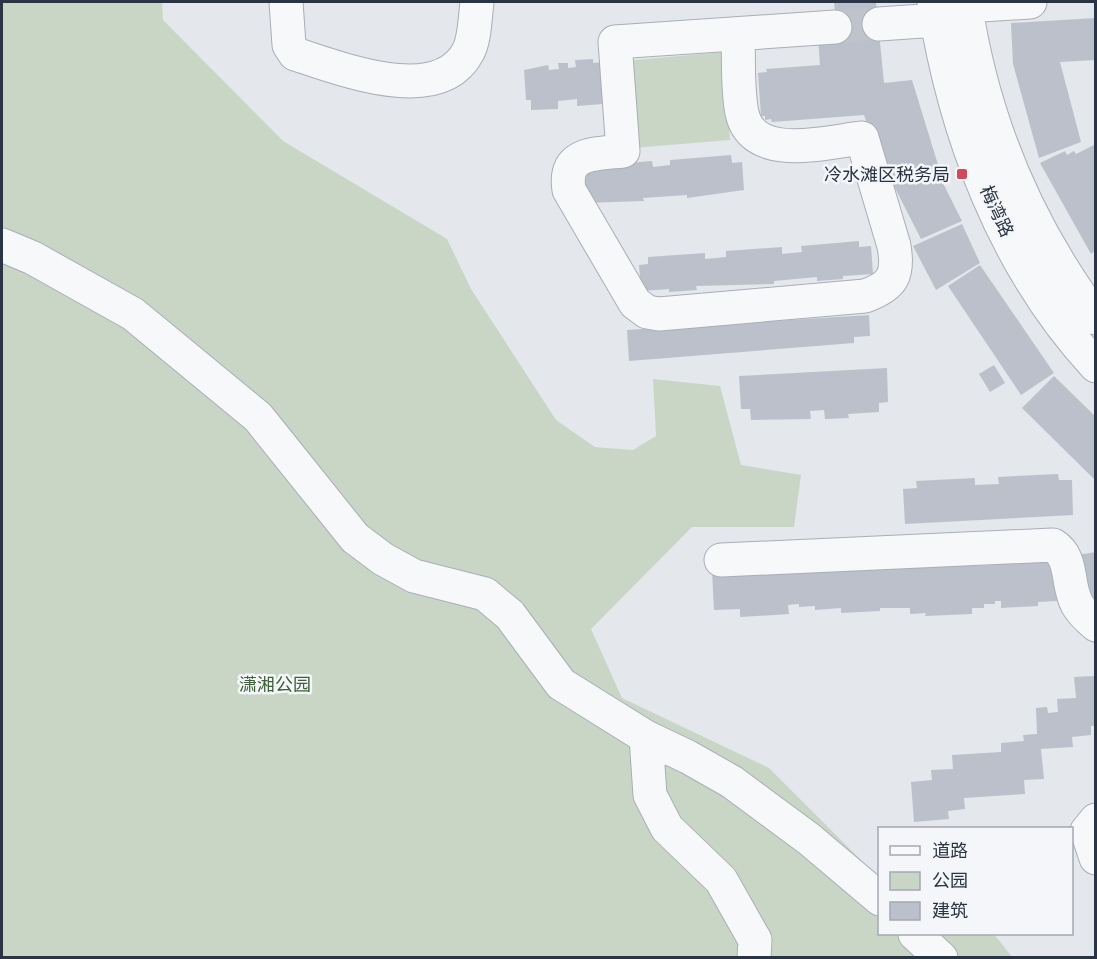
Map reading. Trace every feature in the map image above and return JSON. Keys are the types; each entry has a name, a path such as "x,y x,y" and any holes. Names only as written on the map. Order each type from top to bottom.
{"street":[{"path":"286,2 289,45 295,54 375,78 402,80 443,75 462,60 469,50 477,2"},
{"path":"879,24 950,7 1030,2"},
{"name":"梅湾路","path":"950,7 1012,173 1052,255 1095,318"},
{"name":"梅湾路","path":"950,7 942,52 958,112 982,181 1002,226 1052,310 1095,366"},
{"path":"738,34 742,114 751,131 759,138 780,147 862,138 896,262 893,279 882,290 865,296 659,314 647,312 635,303 569,190 567,178 569,168 577,160 588,155 623,151 615,42 836,27"},
{"path":"2,245 33,258 133,314 258,417 355,538 382,558 414,576 485,594 510,615 561,684 646,737 732,782 809,839 878,898"},
{"path":"721,560 1053,545 1062,551 1067,559 1077,605 1095,625"},
{"path":"646,737 650,795 667,828 720,880 755,940 754,957"},
{"path":"1095,820 1087,831 1095,858"},
{"path":"917,935 940,957"}],"green space":[{"name":"潇湘公园","path":"2,2 162,2 163,20 283,141 447,239 471,289 556,420 595,447 633,450 656,436 653,379 720,386 741,465 801,475 794,527 692,527 591,629 622,698 769,768 878,877 878,935 995,935 1012,957 2,958"},
{"path":"724,52 730,140 632,148 624,61"}],"building":[{"path":"834,2 876,2 884,83 912,80 939,168 888,183 864,115 772,122 771,119 765,120 765,116 761,116 758,73 767,72 766,69 820,65 818,36 837,34"},
{"path":"1096,18 1096,60 1060,62 1081,142 1039,158 1013,64 1011,23"},
{"path":"593,59 593,63 604,62 603,104 577,106 577,99 558,101 558,109 531,110 531,100 526,100 524,70 548,65 549,70 559,69 558,63 568,63 568,68 576,67 575,60"},
{"path":"1096,144 1096,250 1091,254 1040,163 1065,151 1067,155 1074,151 1076,154"},
{"path":"731,155 732,163 742,162 744,190 687,198 687,195 643,198 644,201 585,203 583,173 593,172 592,166 652,161 653,167 670,165 670,160"},
{"path":"937,171 962,221 921,239 893,184"},
{"path":"962,224 980,263 936,290 913,246"},
{"path":"859,241 859,247 871,246 873,274 817,281 817,277 774,281 774,284 696,286 697,290 641,291 639,265 648,264 648,257 705,253 705,259 726,257 726,251 782,247 782,254 802,252 801,246"},
{"path":"980,265 1054,373 1021,395 948,286"},
{"path":"869,315 870,336 854,337 854,343 629,361 627,330"},
{"path":"994,365 1005,383 990,392 979,374"},
{"path":"887,368 888,402 879,403 879,412 848,414 849,418 825,419 824,410 810,411 811,419 751,420 750,409 741,409 739,376"},
{"path":"1054,376 1096,417 1096,481 1022,408"},
{"path":"1058,474 1059,480 1072,480 1073,515 905,524 903,489 917,488 916,481 975,478 975,485 999,484 998,477"},
{"path":"1096,552 1096,608 1071,556"},
{"path":"996,561 1055,561 1057,601 1038,602 1038,606 1001,608 1001,601 995,601 995,604 984,604 984,608 972,608 972,614 925,616 926,613 910,614 910,608 880,608 880,611 841,613 841,608 815,610 815,606 799,607 799,604 788,605 789,614 740,617 740,609 714,610 712,571 964,563 964,566 996,565"},
{"path":"1094,676 1096,726 1091,726 1091,735 1072,737 1073,747 1041,749 1044,779 1024,780 1025,794 964,798 965,809 948,811 949,819 914,822 911,782 932,780 931,770 953,769 952,755 1001,752 1001,743 1024,741 1023,735 1037,734 1036,708 1047,707 1048,713 1058,712 1057,699 1076,698 1074,677"}],"tunnel":[{"path":"835,27 879,24"}],"place":[{"name":"冷水滩区税务局","path":"962,174"}]}
